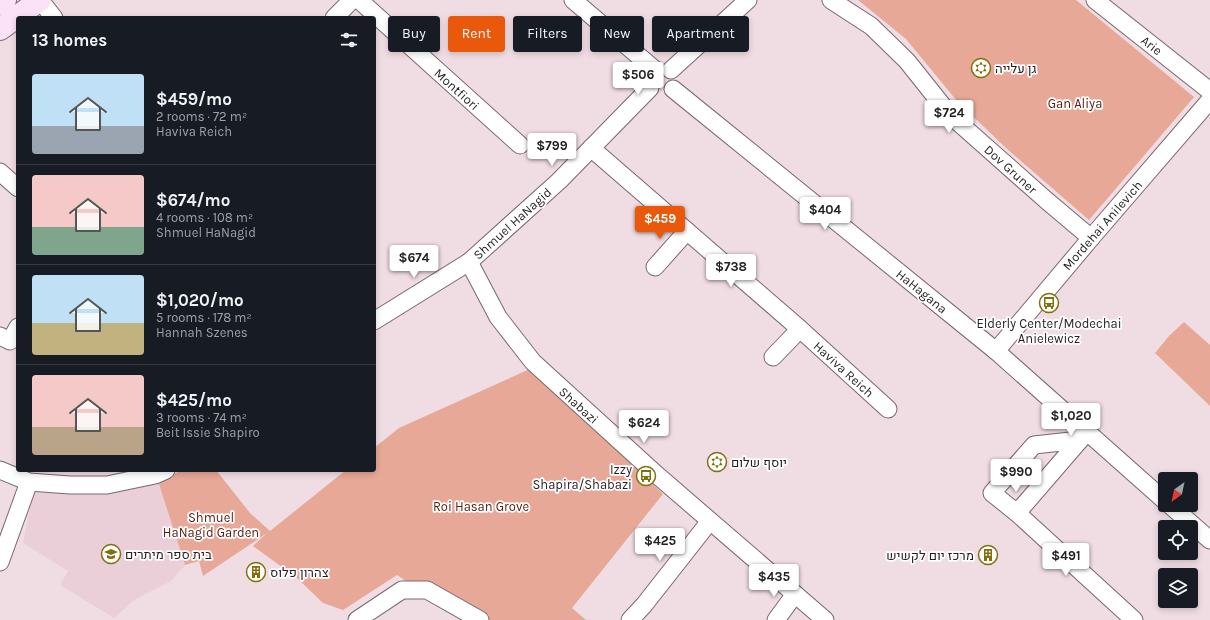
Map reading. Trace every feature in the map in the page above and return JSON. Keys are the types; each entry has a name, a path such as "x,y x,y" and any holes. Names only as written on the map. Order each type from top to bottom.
{"street":[{"path":"0,4 5,0"},
{"path":"18,16 40,0 52,16"},
{"path":"336,16 352,0"},
{"name":"Montfiori","path":"359,0 520,145"},
{"path":"573,0 654,69"},
{"path":"671,70 748,0"},
{"name":"Dov Gruner","path":"831,0 872,26 907,61 950,115 1019,181 1091,238"},
{"name":"Arie","path":"1095,0 1210,91"},
{"path":"0,29 16,17"},
{"path":"663,66 671,70 674,73 676,81 670,92 661,95 650,88 648,80 654,69 663,66"},
{"name":"Shmuel HaNagid","path":"376,320 469,262 559,181 650,88"},
{"name":"HaHagana","path":"673,89 996,351 1083,436 1158,495"},
{"name":"Mordehai Anilevich","path":"996,351 1210,100"},
{"name":"Haviva Reich","path":"591,148 800,329 888,409"},
{"path":"0,172 16,186"},
{"path":"655,267 687,231"},
{"name":"Shabazi","path":"469,262 498,317 533,362 588,414 824,620"},
{"path":"773,357 800,329"},
{"path":"0,336 10,341 16,331"},
{"path":"1018,513 1083,436"},
{"path":"1083,436 1034,445 992,493 1018,513 1134,620"},
{"path":"0,470 29,482 66,485 107,485 155,476 162,472"},
{"path":"0,562 29,482"},
{"path":"1178,512 1210,540"},
{"path":"630,620 710,521"},
{"path":"357,620 402,590 427,590 480,620"},
{"path":"776,620 795,594"}],"shaded area":[{"name":"בית ספר מיתרים","path":"159,484 185,565 171,581 134,600 114,618 60,585 68,571 23,543 33,493"}],"green space":[{"name":"Gan Aliya","path":"858,0 1076,0 1194,97 1089,220 1006,148 957,101 906,39"},
{"path":"1184,322 1210,345 1210,406 1155,353 1169,336"},
{"name":"Roi Hasan Grove","path":"532,368 663,494 572,608 586,620 465,620 397,575 343,610 323,603 297,578 253,546 267,533 203,576 199,561 185,565 159,484 178,472 218,472 250,513 270,531 344,472 376,472 376,446 399,428"}],"place":[{"name":"גן עלייה","path":"981,68"},
{"name":"Elderly Center/Modechai Anielewicz","path":"1049,303"},
{"name":"יוסף שלום","path":"717,462"},
{"name":"Izzy Shapira/Shabazi","path":"646,476"},
{"name":"בית ספר מיתרים","path":"111,554"},
{"name":"מרכז יום לקשיש","path":"988,555"},
{"name":"צהרון פלוס","path":"256,572"}],"park label":[{"name":"Shmuel HaNagid Garden","path":"211,524"}]}
